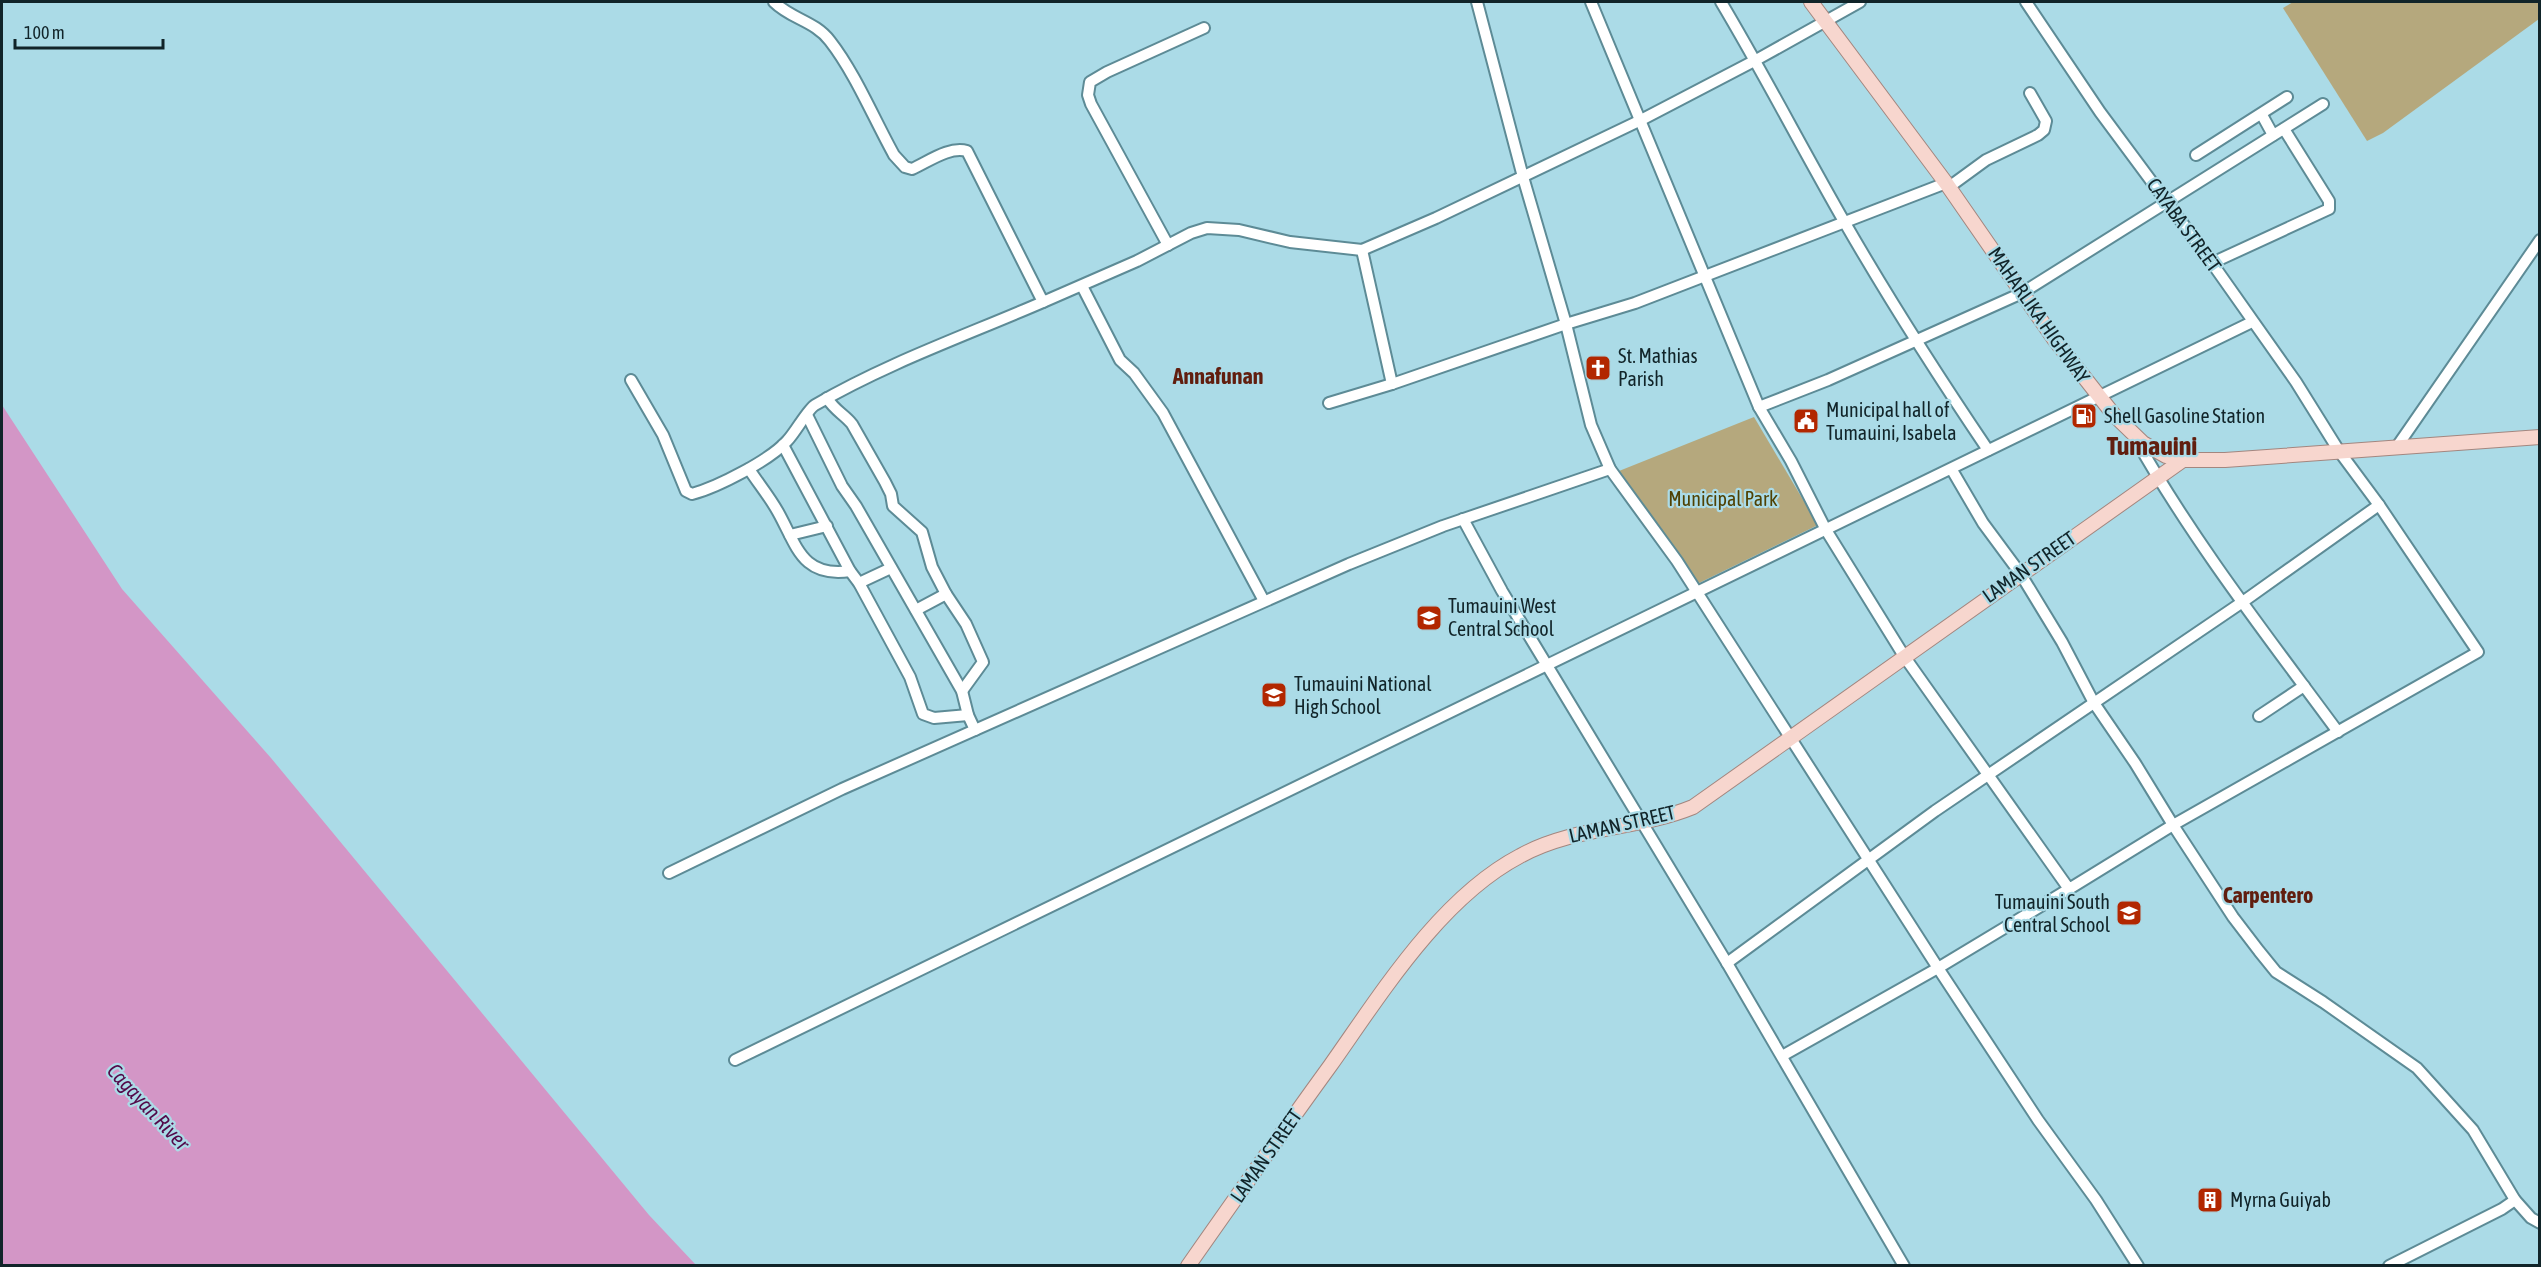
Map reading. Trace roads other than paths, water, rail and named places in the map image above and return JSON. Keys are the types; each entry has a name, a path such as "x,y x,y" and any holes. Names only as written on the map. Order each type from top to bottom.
{"main road":[{"name":"MAHARLIKA HIGHWAY","path":"1811,2 1947,185 2098,397 2133,435 2153,450 2183,459 2225,460 2540,437"},
{"name":"LAMAN STREET","path":"1188,1266 1352,1035 1419,945 1450,909 1495,871 1542,845 1567,836 1671,816 1693,807 2183,459"}],"street":[{"path":"774,2 787,13 814,25 830,41 894,155 905,167 912,170 944,154 960,149 967,151 1044,302"},
{"path":"1477,2 1592,425 1610,469 1677,561 1938,968 2038,1120 2096,1200 2138,1266"},
{"path":"1591,2 1759,407 1791,460 1826,530 1904,656 2069,889"},
{"path":"1721,2 1914,340 1988,450"},
{"path":"631,380 663,435 686,490 692,494 700,492 749,469 783,445 799,428 812,406 827,398 936,347 1082,286 1191,233 1207,228 1239,230 1290,242 1362,250 1523,177 1641,120 1860,2"},
{"name":"CAYABA STREET","path":"2026,2 2100,112 2168,202 2296,382 2339,451 2379,505 2478,652 2338,732"},
{"path":"1168,245 1091,105 1088,89 1090,82 1107,72 1204,28"},
{"path":"1329,403 1635,303 1947,185 1986,160 2044,130 2046,121 2030,93"},
{"path":"2196,155 2287,98"},
{"path":"1759,407 1828,380 2022,293 2323,104"},
{"path":"2262,115 2273,135"},
{"path":"2212,263 2329,209 2329,201 2284,129"},
{"path":"2396,448 2540,240"},
{"path":"1362,250 1392,384"},
{"path":"1082,286 1120,360 1134,373 1163,413 1264,601"},
{"path":"735,1060 1698,594 2252,322"},
{"path":"827,398 839,414 852,424 885,482 891,494 893,506 922,532 932,567 946,594 966,624 983,662 962,691"},
{"path":"807,415 842,486 856,506 962,691 968,715 975,730"},
{"path":"1782,1056 1938,968 2173,825 2338,732 2157,476 2133,435"},
{"path":"783,445 910,677 923,714 934,718 968,715"},
{"path":"749,469 766,492 801,558 822,571 837,573 850,571"},
{"path":"669,873 842,789 1264,601 1400,543 1610,469"},
{"path":"1952,470 1983,523 2020,573 2062,642 2094,703 2233,917 2276,972 2376,1038 2416,1068 2474,1130 2515,1200 2537,1218"},
{"path":"1727,963 1869,858 2244,601 2379,505"},
{"path":"1463,519 1546,666 1643,821 1904,1266"},
{"path":"790,536 826,526"},
{"path":"859,583 891,568"},
{"path":"916,610 946,594"},
{"path":"2259,716 2304,686"},
{"path":"2389,1266 2502,1209 2515,1200"}],"water":[{"name":"Cagayan River","path":"2,405 122,589 271,758 649,1215 696,1265 2,1265"}],"place":[{"name":"St. Mathias Parish","path":"1598,368"},
{"name":"Shell Gasoline Station","path":"2084,416"},
{"name":"Municipal hall of Tumauini, Isabela","path":"1806,421"},
{"name":"Tumauini West Central School","path":"1429,618"},
{"name":"Tumauini National High School","path":"1274,695"},
{"name":"Tumauini South Central School","path":"2129,913"},
{"name":"Myrna Guiyab","path":"2210,1200"}],"district":[{"name":"Annafunan","path":"1218,376"},
{"name":"Tumauini","path":"2152,446"},
{"name":"Carpentero","path":"2268,895"}],"park label":[{"name":"Municipal Park","path":"1723,499"}]}
